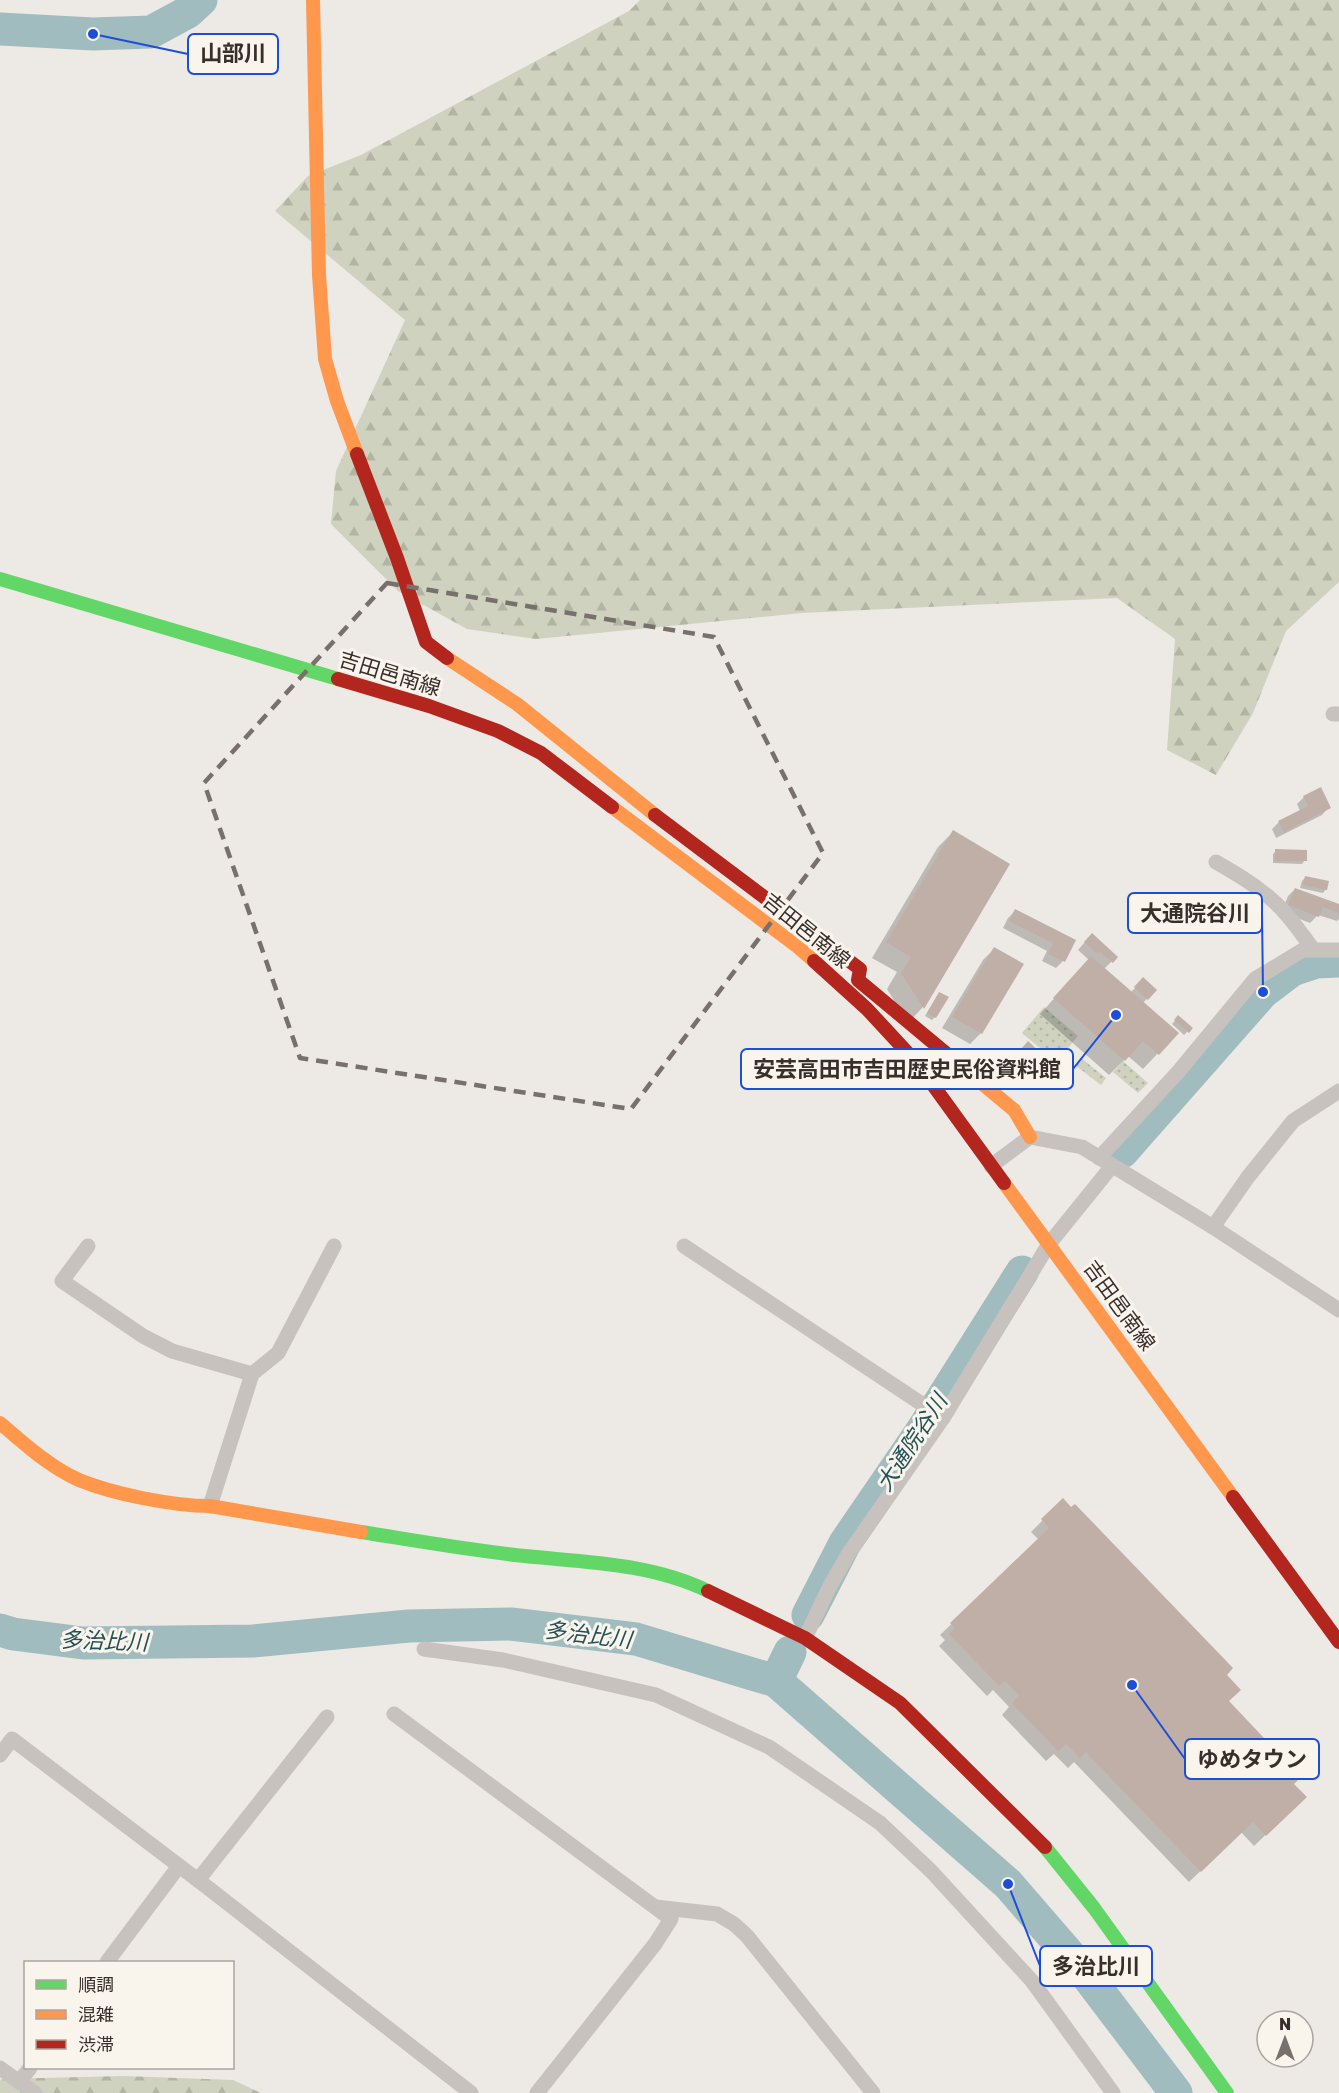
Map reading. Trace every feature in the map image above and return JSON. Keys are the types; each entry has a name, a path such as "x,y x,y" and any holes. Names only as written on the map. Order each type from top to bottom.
{"street":[{"path":"313,0 319,275 325,359 337,401 397,558 426,642 449,660 517,704 662,820 860,969 858,980 1014,1110 1030,1137"},
{"name":"吉田邑南線","path":"0,579 429,706 498,731 541,753 798,947 867,1009 917,1063 1339,1642"},
{"path":"1216,862 1245,879 1272,900 1293,922 1313,949"},
{"path":"1099,1158 1179,1071 1256,979 1303,950 1339,950"},
{"path":"1213,1227 1248,1177 1293,1121 1339,1091"},
{"path":"991,1166 1030,1137 1082,1147 1213,1227 1339,1310"},
{"path":"805,1638 849,1553 943,1418 1049,1244 1113,1166"},
{"path":"88,1246 62,1281 143,1336 172,1351 252,1374"},
{"path":"210,1506 252,1374 278,1353 334,1246"},
{"path":"684,1246 943,1418"},
{"path":"0,1423 24,1444 77,1479 105,1489 188,1506 210,1506 283,1520 481,1551 647,1570 696,1585 805,1638 900,1703 1050,1852 1108,1926 1227,2093"},
{"path":"424,1649 503,1660 656,1695 769,1747 880,1823 931,1871 1032,1982 1113,2093"},
{"path":"394,1714 671,1919 655,1944 537,2093"},
{"path":"198,1880 327,1717"},
{"path":"0,1755 12,1739 198,1880 471,2093"},
{"path":"108,1961 179,1866"},
{"path":"656,1907 717,1914 734,1924 774,1968 873,2093"},
{"path":"0,2068 35,2093"},
{"path":"19,2082 29,2069"}],"highlighted area":[{"path":"387,583 714,637 823,853 631,1109 300,1058 204,783"}],"green space":[{"path":"640,0 1339,0 1339,582 1286,631 1253,713 1216,775 1167,750 1175,639 1117,598 802,613 536,639 467,629 398,591 331,524 336,471 405,320 275,211 308,176 361,155 629,11"},
{"path":"1044,1007 1078,1036 1062,1055 1053,1048 1047,1054 1022,1033"},
{"path":"1081,1058 1106,1078 1101,1085 1075,1065"},
{"path":"1123,1061 1148,1083 1138,1093 1113,1072"},
{"path":"123,2076 233,2080 261,2093 0,2093 0,2080 2,2079"}],"building":[{"path":"1321,787 1331,808 1284,832 1278,821 1308,806 1303,796"},
{"path":"953,830 1010,864 924,1009 901,973 911,957 886,942"},
{"path":"1275,849 1307,850 1307,861 1275,861"},
{"path":"1305,876 1329,881 1327,890 1303,885"},
{"path":"1295,888 1339,904 1339,913 1323,907 1319,917 1288,905"},
{"path":"1015,909 1076,940 1065,962 1048,954 1053,943 1009,921"},
{"path":"1092,933 1118,957 1113,963 1084,942"},
{"path":"994,947 1024,964 982,1034 952,1017"},
{"path":"1091,956 1179,1033 1159,1055 1143,1041 1125,1061 1053,998"},
{"path":"1143,977 1157,990 1148,1000 1134,987"},
{"path":"939,992 949,997 936,1018 927,1013"},
{"path":"1178,1015 1193,1028 1189,1033 1174,1020"},
{"path":"1028,1041 1045,1057 1032,1072 1015,1056"},
{"path":"1063,1498 1071,1507 1075,1504 1233,1668 1227,1675 1241,1690 1229,1701 1283,1758 1287,1754 1299,1767 1295,1770 1301,1777 1294,1784 1307,1797 1266,1836 1253,1822 1201,1872 1086,1752 1080,1758 1066,1744 1058,1751 1012,1703 1019,1695 1005,1681 999,1686 949,1634 955,1628 950,1623 1049,1528 1041,1519"}],"waterway":[{"path":"0,29 93,34 151,32 188,12 201,0"},
{"name":"大通院谷川","path":"1122,1152 1263,992 1292,970 1316,962 1339,961"},
{"name":"大通院谷川","path":"808,1615 845,1543 923,1429 1022,1272"},
{"name":"多治比川","path":"0,1630 13,1634 83,1643 253,1641 409,1626 511,1624 636,1639 776,1681 1008,1884 1085,1973 1176,2093"},
{"name":"大通院谷川","path":"776,1681 790,1652"}],"traffic: fast":[{"path":"0,579 338,679"},
{"path":"361,1532 496,1553 638,1569 685,1581 708,1591"},
{"path":"1045,1847 1094,1908 1227,2093"}],"traffic: slow":[{"path":"313,0 319,275 325,359 337,401 357,454"},
{"path":"447,658 517,704 655,815"},
{"path":"612,807 814,961"},
{"path":"966,1070 1014,1110 1030,1137"},
{"path":"1004,1183 1233,1497"},
{"path":"0,1423 37,1454 58,1468 79,1480 109,1490 161,1501 210,1506 361,1532"}],"traffic: jam":[{"path":"357,454 426,642 447,658"},
{"path":"338,679 429,706 498,731 541,753 612,807"},
{"path":"655,815 860,969 858,980 966,1070"},
{"path":"814,961 867,1009 917,1063 1004,1183"},
{"path":"1233,1497 1339,1642"},
{"path":"708,1591 805,1638 900,1703 1045,1847"}],"place":[{"name":"山部川","path":"93,34"},
{"name":"大通院谷川","path":"1263,992"},
{"name":"安芸高田市吉田歴史民俗資料館","path":"1116,1015"},
{"name":"ゆめタウン","path":"1132,1685"},
{"name":"多治比川","path":"1008,1884"}]}
